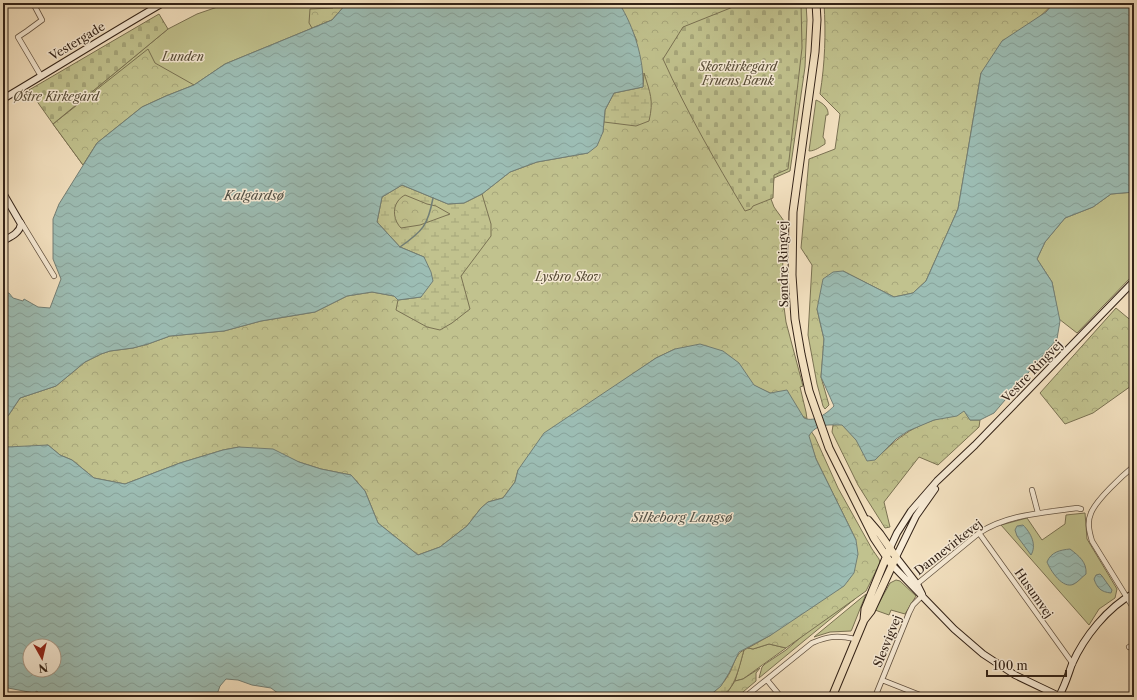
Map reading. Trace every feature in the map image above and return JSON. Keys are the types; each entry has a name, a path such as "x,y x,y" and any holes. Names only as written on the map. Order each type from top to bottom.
{"main road":[{"name":"Søndre Ringvej","path":"816,3 815,52 793,212 793,305 797,334 809,391 823,432 838,468 862,514 880,534 891,557"},
{"path":"832,697 864,620 871,611 891,557"},
{"path":"864,620 866,609 891,557"}],"street":[{"path":"33,3 42,20 18,37 42,76"},
{"name":"Vestergade","path":"3,99 160,4"},
{"path":"3,192 54,276"},
{"path":"3,241 19,231 21,222"},
{"name":"Vestre Ringvej","path":"891,557 916,516 944,476 1134,281"},
{"path":"1134,466 1097,503 1091,512 1089,521 1089,532 1092,541 1134,609"},
{"name":"Vestre Ringvej","path":"891,557 897,533 916,506 937,481 944,476"},
{"path":"1032,490 1038,513"},
{"name":"Dannevirkevej","path":"917,584 980,533 998,522 1038,513 1077,508 1080,509"},
{"name":"Husumvej","path":"980,533 1073,664"},
{"path":"891,557 917,584 923,596"},
{"path":"891,557 913,587 954,629 983,654 1025,680 1060,696 1067,697"},
{"path":"1060,696 1073,664 1085,641 1112,609 1134,593"},
{"name":"Slesvigvej","path":"875,697 908,613 913,605 923,596"},
{"path":"745,697 812,644 822,639 841,636 855,640"},
{"path":"1129,647 1134,644"},
{"path":"767,680 781,697"},
{"path":"882,680 925,697"}],"green space":[{"name":"Lunden","path":"229,3 347,3 332,20 225,64 194,85 97,143 83,165 53,124 168,29 197,14"},
{"path":"336,3 347,3 332,20 312,28 309,23 310,9 333,8"},
{"name":"Lysbro Skov","path":"619,3 806,3 807,20 805,67 790,171 774,178 771,199 774,207 784,221 782,292 786,322 803,386 800,387 807,419 770,393 675,349 656,358 616,386 518,470 515,482 503,498 488,502 481,508 467,526 440,547 418,555 378,523 365,491 351,475 321,469 239,447 223,450 180,463 125,484 94,478 72,460 60,455 48,445 25,449 7,447 3,444 3,418 8,416 20,398 56,386 85,362 101,354 110,351 133,348 170,336 224,331 261,321 315,312 347,296 372,292 394,296 377,222 402,185 482,194 510,172 537,162 588,153 603,132 605,110 637,41"},
{"name":"Skovkirkegård Fruens Bænk","path":"743,3 801,3 802,48 788,169 774,175 773,198 745,211 702,136 663,59 683,27"},
{"path":"824,3 1054,3 981,73 958,209 926,281 913,293 894,297 843,271 817,309 824,339 821,377 829,405 825,409 817,384 808,335 812,265 801,248 809,159 835,149 840,114 820,94 825,48"},
{"name":"Østre Kirkegård","path":"159,14 168,29 53,124 29,90"},
{"path":"148,49 155,63 194,85 142,107 97,143 83,165 53,124"},
{"path":"644,73 650,91 651,107 649,121 636,126 604,122 605,110 614,93 643,87"},
{"path":"816,100 828,110 823,137 825,144 815,150 809,151"},
{"path":"402,185 448,204 464,203 482,194 491,224 491,236 461,276 470,309 440,330 427,327 396,310 398,300 421,297 424,257 400,247 377,222 382,197","holes":["405,195 436,206 450,214 420,225 401,228 395,218 394,211 396,204 402,197"]},
{"path":"1134,192 1134,274 1077,333 1059,319 1052,282 1037,259 1045,242 1065,218 1093,207 1111,194"},
{"path":"1116,308 1134,323 1134,387 1131,386 1093,413 1065,424 1040,393"},
{"path":"964,410 970,420 980,420 979,427 938,465 919,457 884,502 890,527 885,528 858,485 832,432 833,425 842,424 875,460 895,441 909,431 925,423 953,416"},
{"path":"811,431 838,488 880,563 866,591 786,648 769,644 753,649 748,648 771,635 856,540 816,459 808,436"},
{"path":"1085,513 1087,539 1117,589 1115,598 1099,609 1089,625 1001,525 1027,518 1042,540 1065,524 1066,515"},
{"path":"896,580 900,581 916,596 905,614 891,610 889,615 875,610 890,583"},
{"path":"866,594 851,631 830,632 814,637"},
{"path":"856,598 759,678 762,667 765,664 786,650 807,632"},
{"path":"769,644 786,648 743,679 735,681 744,650"},
{"path":"744,650 739,669 730,689 719,697 708,697 725,680 737,657"},
{"path":"760,668 756,673 756,681 737,697 726,697 735,681 743,679"}],"water":[{"name":"Kalgårdsø","path":"347,3 619,3 629,22 640,54 643,87 614,93 605,110 603,132 597,146 588,153 537,162 510,172 482,194 464,203 448,204 402,185 382,197 377,222 400,247 424,257 431,272 433,281 421,297 398,300 394,296 372,292 347,296 315,312 261,321 224,331 170,336 133,348 110,351 85,362 56,386 20,398 8,416 3,418 3,293 9,293 13,298 23,301 24,299 38,307 50,308 61,279 53,259 53,219 59,204 97,143 142,107 194,85 225,64 332,20"},
{"name":"Silkeborg Langsø","path":"1054,3 1134,3 1134,192 1111,194 1093,207 1065,218 1045,242 1037,259 1052,282 1060,321 1057,339 994,413 980,420 970,420 964,411 957,416 934,420 908,431 896,439 875,460 867,461 856,440 842,425 823,426 812,432 809,436 816,459 856,540 858,554 854,573 844,586 771,635 739,652 721,686 709,696 283,697 271,688 252,685 238,680 226,679 220,686 216,697 41,697 37,691 34,693 3,687 3,444 7,447 48,445 60,455 72,460 94,478 125,484 180,463 223,450 239,447 273,449 299,462 321,469 351,475 365,491 378,523 418,555 440,547 467,526 481,508 488,502 503,498 515,482 518,470 544,433 656,358 675,349 700,344 723,351 739,363 754,385 770,393 787,390 804,418 812,419 824,414 834,406 821,377 824,339 817,309 823,279 833,272 843,271 894,297 913,293 926,281 958,209 981,73 1002,41 1046,12"},
{"path":"1023,525 1032,539 1033,551 1031,555 1017,536 1015,530 1017,526"},
{"path":"1070,549 1084,563 1086,574 1076,583 1070,585 1061,582 1051,570 1047,562 1056,552"},
{"path":"1100,574 1112,590 1111,593 1102,591 1097,585 1094,579 1096,575"}],"waterway":[{"path":"400,247 423,227 429,215 433,198"}]}
